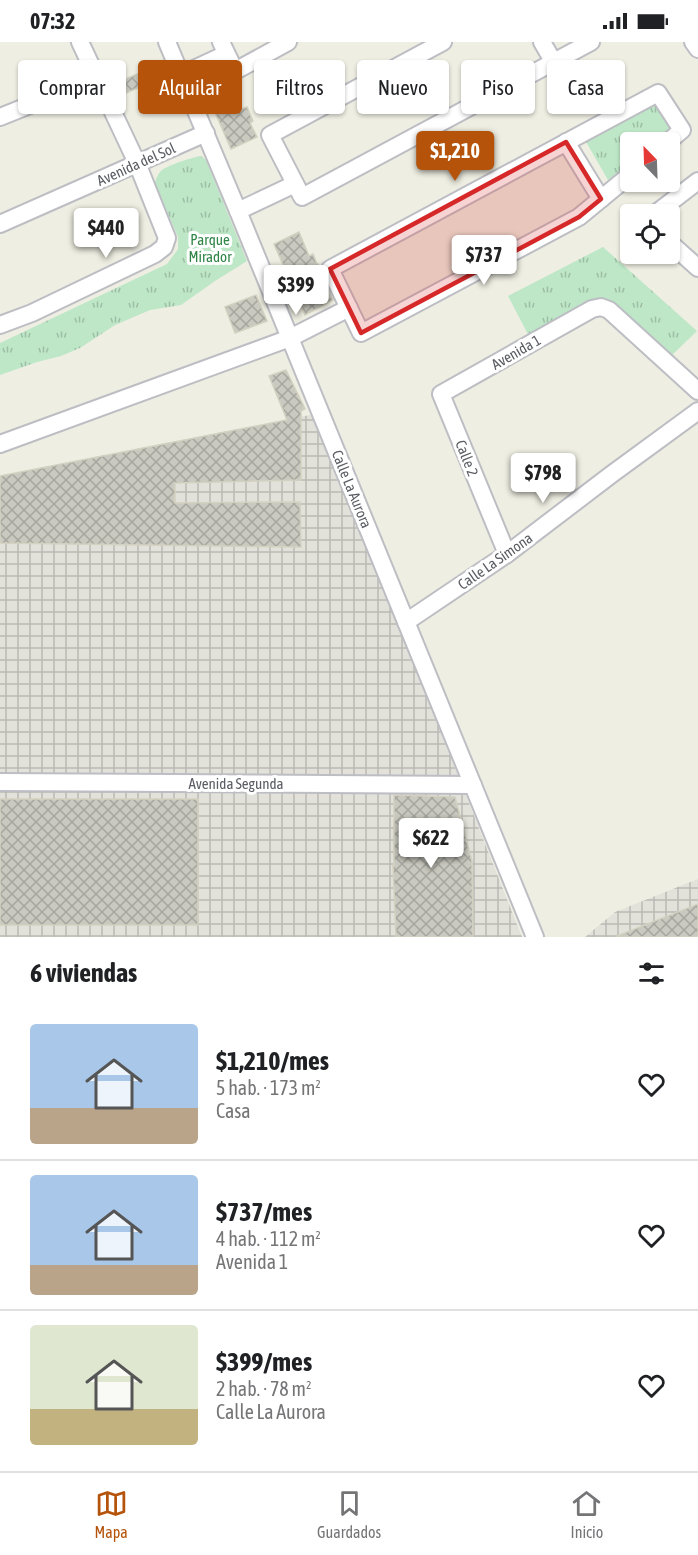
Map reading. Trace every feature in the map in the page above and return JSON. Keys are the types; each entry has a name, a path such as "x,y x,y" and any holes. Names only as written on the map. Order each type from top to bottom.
{"street":[{"path":"80,42 88,60"},
{"name":"Calle La Aurora","path":"167,42 175,60"},
{"path":"204,60 223,48 235,71 288,42"},
{"path":"443,42 270,135 302,197 547,65"},
{"path":"542,42 552,60"},
{"path":"557,60 591,42"},
{"path":"693,42 698,49"},
{"path":"620,183 579,217 361,333 330,270 658,93 682,130 680,132"},
{"path":"0,117 18,110"},
{"path":"0,325 32,313 156,254 164,248 167,238 137,163 114,114"},
{"name":"Calle La Aurora","path":"198,114 535,937"},
{"name":"Avenida del Sol","path":"0,224 206,133"},
{"path":"566,142 601,199"},
{"path":"668,204 698,181"},
{"path":"238,211 295,184"},
{"path":"680,252 698,268"},
{"name":"Avenida 1","path":"441,394 592,309 601,307 609,310 698,391"},
{"path":"0,444 290,338 349,308"},
{"name":"Calle 2","path":"441,394 507,554"},
{"name":"Calle La Simona","path":"406,622 507,554 698,411"},
{"name":"Avenida Segunda","path":"0,782 473,785"}],"highlighted area":[{"path":"566,142 601,199 579,217 361,333 330,269"}],"shaded area":[{"path":"315,414 522,937 0,937 0,476"},
{"path":"698,879 698,937 585,937 615,912"}],"green space":[{"path":"656,99 674,127 668,132 620,132 620,171 608,180 585,140"},
{"name":"Parque Mirador","path":"201,156 206,160 247,261 181,305 150,310 115,325 80,348 0,375 0,343 167,264 178,249 178,237 155,183 159,173 165,168"},
{"path":"603,247 697,331 670,357 614,307 530,338 508,296"}],"building":[{"path":"138,74 138,88 126,93 126,79"},
{"path":"247,107 253,121 250,123 257,137 231,149 216,114 242,114 242,109"},
{"path":"299,232 309,256 313,254 320,267 333,300 305,315 274,244"},
{"path":"256,295 267,321 235,333 225,307"},
{"path":"286,370 305,409 301,411 301,480 175,483 175,503 300,502 301,547 0,543 0,476 287,420 269,376"},
{"path":"394,795 455,797 472,861 473,937 396,937 393,865"},
{"path":"0,799 198,799 198,925 0,925"},
{"path":"698,904 698,937 617,937 617,936"}]}
